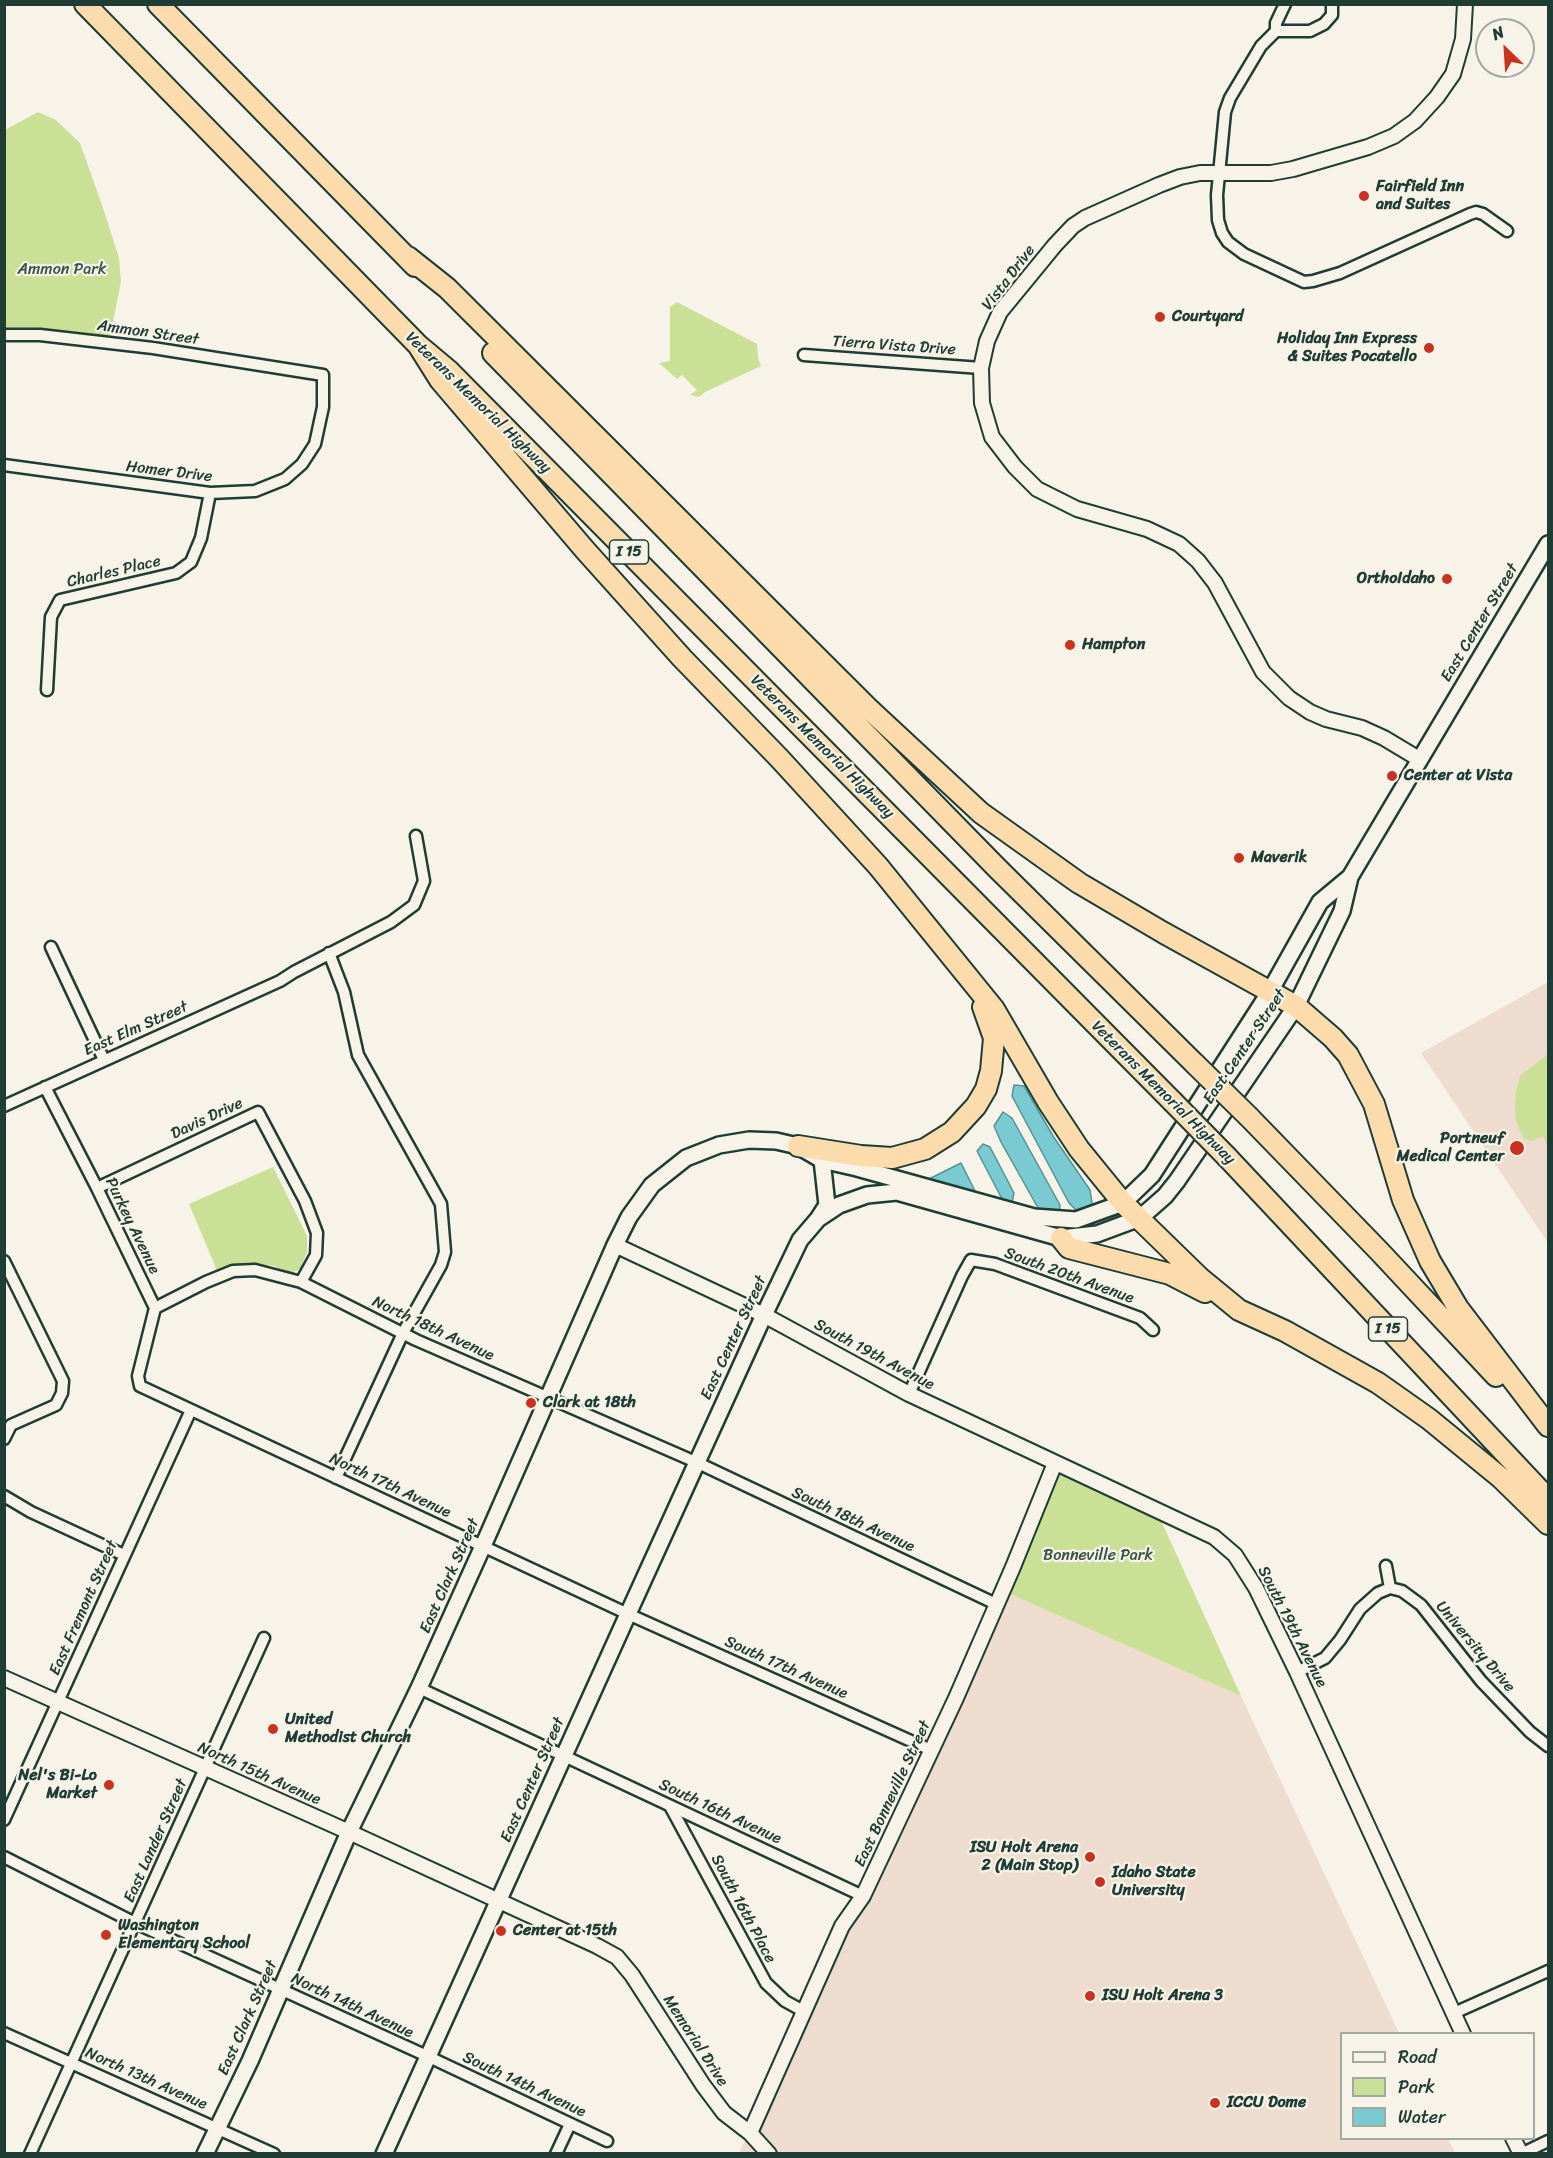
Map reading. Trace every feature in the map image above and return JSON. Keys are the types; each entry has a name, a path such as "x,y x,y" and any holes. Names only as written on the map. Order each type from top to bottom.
{"highway":[{"name":"Veterans Memorial Highway","path":"85,4 418,345 449,370 1228,1158 1548,1499"},
{"name":"I 15","path":"158,4 408,257 436,295 997,868 1249,1117 1379,1251 1548,1433"},
{"path":"408,257 447,288 868,708 981,813 1079,883 1269,993 1296,1006 1319,1023 1348,1055 1374,1104 1403,1200 1430,1261 1458,1308 1548,1426"},
{"path":"418,345 440,380 585,550 682,658 780,759 878,866 994,1009 1048,1102 1079,1149 1123,1203 1200,1278 1239,1310"},
{"path":"798,1146 861,1156 892,1158 925,1149 952,1132 976,1106 986,1089 991,1071 994,1038 970,980"},
{"path":"1061,1238 1069,1248 1170,1274 1285,1331 1378,1383 1428,1419 1501,1478 1548,1524"}],"main road":[{"name":"East Center Street","path":"384,2154 800,1240 818,1219 839,1205 867,1195 897,1192 1061,1238 1097,1234 1140,1218 1165,1196 1296,1006 1342,911 1350,877 1548,544"},
{"name":"East Center Street","path":"822,1160 1034,1217 1076,1220 1123,1203 1152,1175 1269,993 1320,902 1350,877"},
{"name":"East Clark Street","path":"205,2154 250,2061 349,1832 419,1688 629,1216 652,1185 686,1158 719,1145 749,1140 776,1141 798,1146 822,1160"},
{"path":"818,1219 826,1205 822,1160"}],"street":[{"path":"1276,31 1276,23 1285,4"},
{"path":"1332,4 1332,15 1324,24 1310,31 1276,31 1261,46 1230,98 1225,112 1217,195 1218,220 1228,242 1244,254 1304,282 1340,273 1476,212 1484,214 1507,231"},
{"name":"Vista Drive","path":"1419,759 1362,728 1326,719 1310,712 1289,698 1263,672 1215,583 1198,561 1179,544 1147,529 1077,508 1037,489 1015,467 992,437 982,403 981,368 987,341 1000,312 1044,257 1073,226 1085,218 1159,185 1200,173 1248,174 1282,171 1368,147 1394,136 1415,121 1437,97 1453,74 1463,39 1465,4"},
{"name":"Ammon Street","path":"4,335 40,335 109,343 287,370"},
{"name":"Tierra Vista Drive","path":"804,355 981,368"},
{"name":"Homer Drive","path":"4,465 210,493 255,491 285,479 302,464 315,444 323,407 323,375 287,370"},
{"name":"Charles Place","path":"47,690 51,617 60,600 176,573 191,562 195,554 201,538 210,493"},
{"name":"East Elm Street","path":"4,1106 280,981 329,953 375,931 414,905 424,881 416,836"},
{"path":"51,947 104,1060"},
{"path":"329,953 344,992 358,1055 441,1204 445,1252 441,1265 403,1333 336,1478"},
{"name":"Purkey Avenue","path":"45,1088 155,1308"},
{"name":"Davis Drive","path":"97,1188 258,1112 276,1142 305,1201 317,1233 316,1255 301,1281"},
{"name":"South 19th Avenue","path":"615,1245 764,1315 909,1394 1214,1538 1236,1556 1256,1588 1297,1672 1462,2032"},
{"path":"4,1260 63,1381 62,1393 56,1405 11,1425 4,1439"},
{"name":"South 20th Avenue","path":"909,1394 971,1260 995,1264 1140,1318 1153,1330"},
{"name":"North 18th Avenue","path":"155,1308 232,1271 255,1270 301,1281 403,1333 698,1463"},
{"name":"North 17th Avenue","path":"155,1308 138,1376 140,1386 628,1614"},
{"name":"East Fremont Street","path":"4,1820 191,1410"},
{"name":"South 18th Avenue","path":"698,1463 996,1604"},
{"name":"East Bonneville Street","path":"750,2133 806,2012 842,1926 863,1896 931,1750 1013,1568 1055,1463"},
{"path":"4,1496 31,1512 124,1555"},
{"path":"1297,1672 1324,1658 1340,1640 1360,1609 1378,1593 1390,1588 1386,1566"},
{"name":"University Drive","path":"1390,1588 1402,1591 1421,1605 1481,1681 1530,1732 1548,1746"},
{"name":"South 17th Avenue","path":"628,1614 931,1750"},
{"name":"East Lander Street","path":"30,2154 264,1638"},
{"name":"North 15th Avenue","path":"4,1678 349,1832 498,1902"},
{"name":"South 16th Avenue","path":"419,1688 863,1896"},
{"name":"South 16th Place","path":"670,1805 766,1983 785,2001 806,2012"},
{"name":"North 14th Avenue","path":"4,1857 135,1923 428,2056"},
{"name":"Memorial Drive","path":"498,1902 597,1946 616,1958 632,1974 703,2085 724,2113 750,2133 769,2154"},
{"path":"1454,2013 1548,1971"},
{"name":"North 13th Avenue","path":"4,2032 274,2154"},
{"name":"South 14th Avenue","path":"428,2056 607,2141"},
{"path":"556,2154 570,2124"},
{"path":"1514,2140 1521,2154 1548,2141"}],"shaded area":[{"name":"Portneuf Medical Center","path":"1548,982 1548,1243 1421,1053"},
{"name":"Idaho State University","path":"1003,1591 1241,1696 1399,2032 1340,2032 1340,2140 1448,2140 1455,2153 738,2154 811,2015"}],"green space":[{"name":"Ammon Park","path":"38,112 56,120 80,143 119,258 121,281 109,343 5,335 5,130"},
{"path":"677,302 757,344 761,366 699,397 690,395 697,390 682,375 677,379 659,363 670,361 670,307"},
{"path":"1548,1054 1548,1148 1543,1136 1532,1141 1524,1139 1516,1121 1515,1105 1520,1076"},
{"path":"273,1167 307,1236 307,1252 300,1269 284,1272 275,1266 257,1264 234,1267 218,1273 189,1204"},
{"name":"Bonneville Park","path":"1060,1466 1153,1503 1241,1696 1003,1591"}],"water":[{"path":"1014,1085 1024,1086 1053,1136 1090,1190 1093,1209 1081,1215 1069,1203 1012,1096"},
{"path":"1003,1112 1012,1118 1060,1205 1059,1214 1042,1215 1001,1142 994,1126"},
{"path":"983,1144 990,1147 1014,1193 1012,1202 1002,1199 977,1151"},
{"path":"961,1163 976,1193 927,1180"}],"place":[{"name":"Fairfield Inn and Suites","path":"1364,196"},
{"name":"Courtyard","path":"1160,317"},
{"name":"Holiday Inn Express & Suites Pocatello","path":"1429,348"},
{"name":"OrthoIdaho","path":"1447,579"},
{"name":"Hampton","path":"1070,645"},
{"name":"Center at Vista","path":"1392,776"},
{"name":"Maverik","path":"1239,858"},
{"name":"Portneuf Medical Center","path":"1517,1148"},
{"name":"Clark at 18th","path":"531,1403"},
{"name":"United Methodist Church","path":"273,1729"},
{"name":"Nel's Bi-Lo Market","path":"109,1785"},
{"name":"ISU Holt Arena 2 (Main Stop)","path":"1090,1857"},
{"name":"Idaho State University","path":"1100,1882"},
{"name":"Center at 15th","path":"501,1931"},
{"name":"Washington Elementary School","path":"106,1935"},
{"name":"ISU Holt Arena 3","path":"1090,1996"},
{"name":"ICCU Dome","path":"1215,2103"}]}
